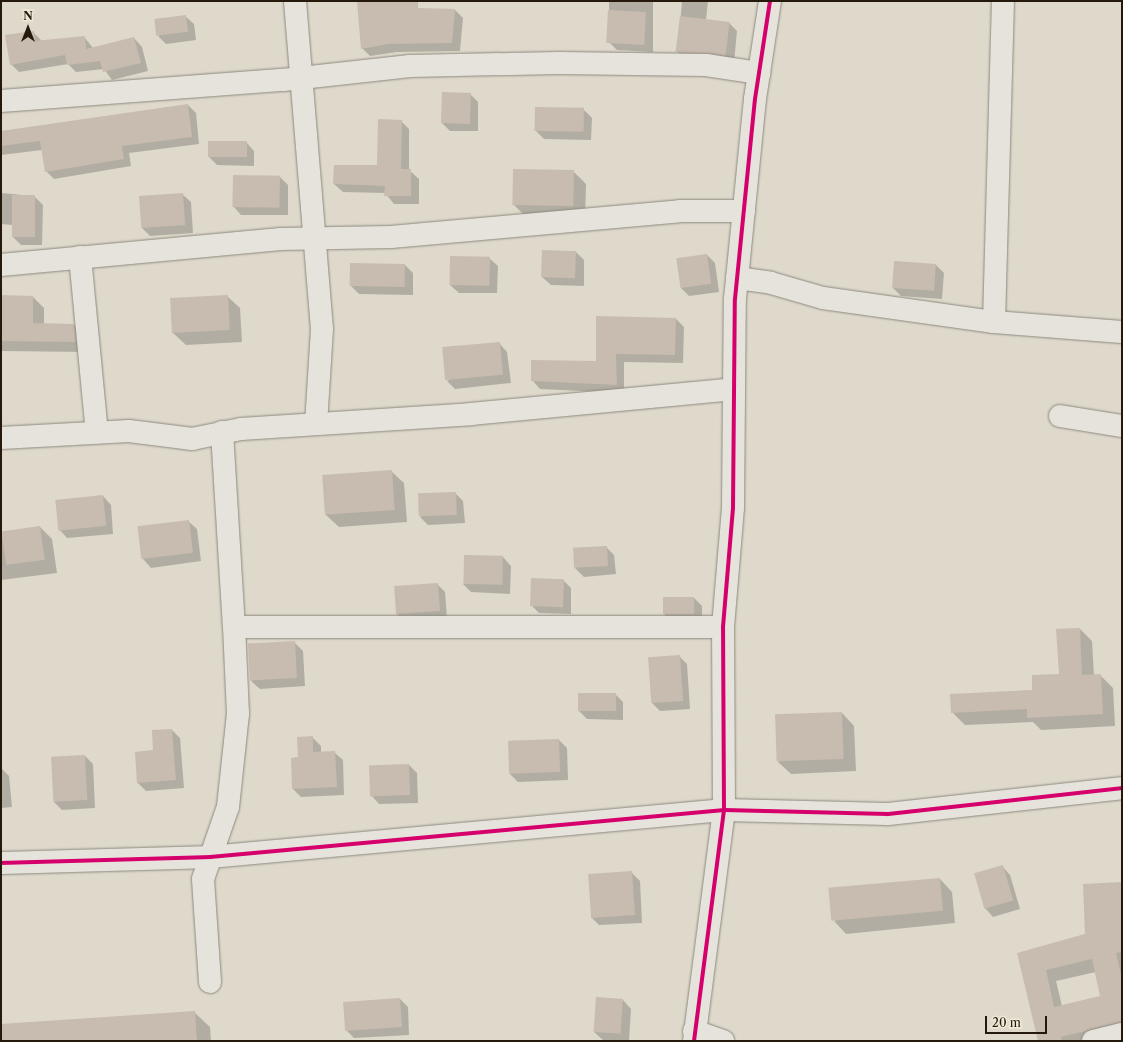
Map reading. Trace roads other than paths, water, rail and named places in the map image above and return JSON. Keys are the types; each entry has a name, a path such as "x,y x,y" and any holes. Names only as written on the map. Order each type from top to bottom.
{"street":[{"path":"295,1 322,329 316,424"},
{"path":"723,1041 694,1036 724,810 723,626 733,508 737,278 759,73 770,1"},
{"path":"994,322 1003,1"},
{"path":"1,101 302,78 410,66 559,63 706,65 759,73"},
{"path":"1,265 314,238 391,237 680,211 744,211"},
{"path":"80,257 97,432"},
{"path":"737,278 771,283 822,298 994,322 1122,332"},
{"path":"1,438 129,431 192,439 222,432 470,414 734,389"},
{"path":"1060,416 1122,426"},
{"path":"210,982 203,879 228,807 238,714 222,432"},
{"path":"234,626 723,626"},
{"path":"1,863 210,857 724,810 888,814 1122,788"},
{"path":"1093,1041 1122,1034"}]}
